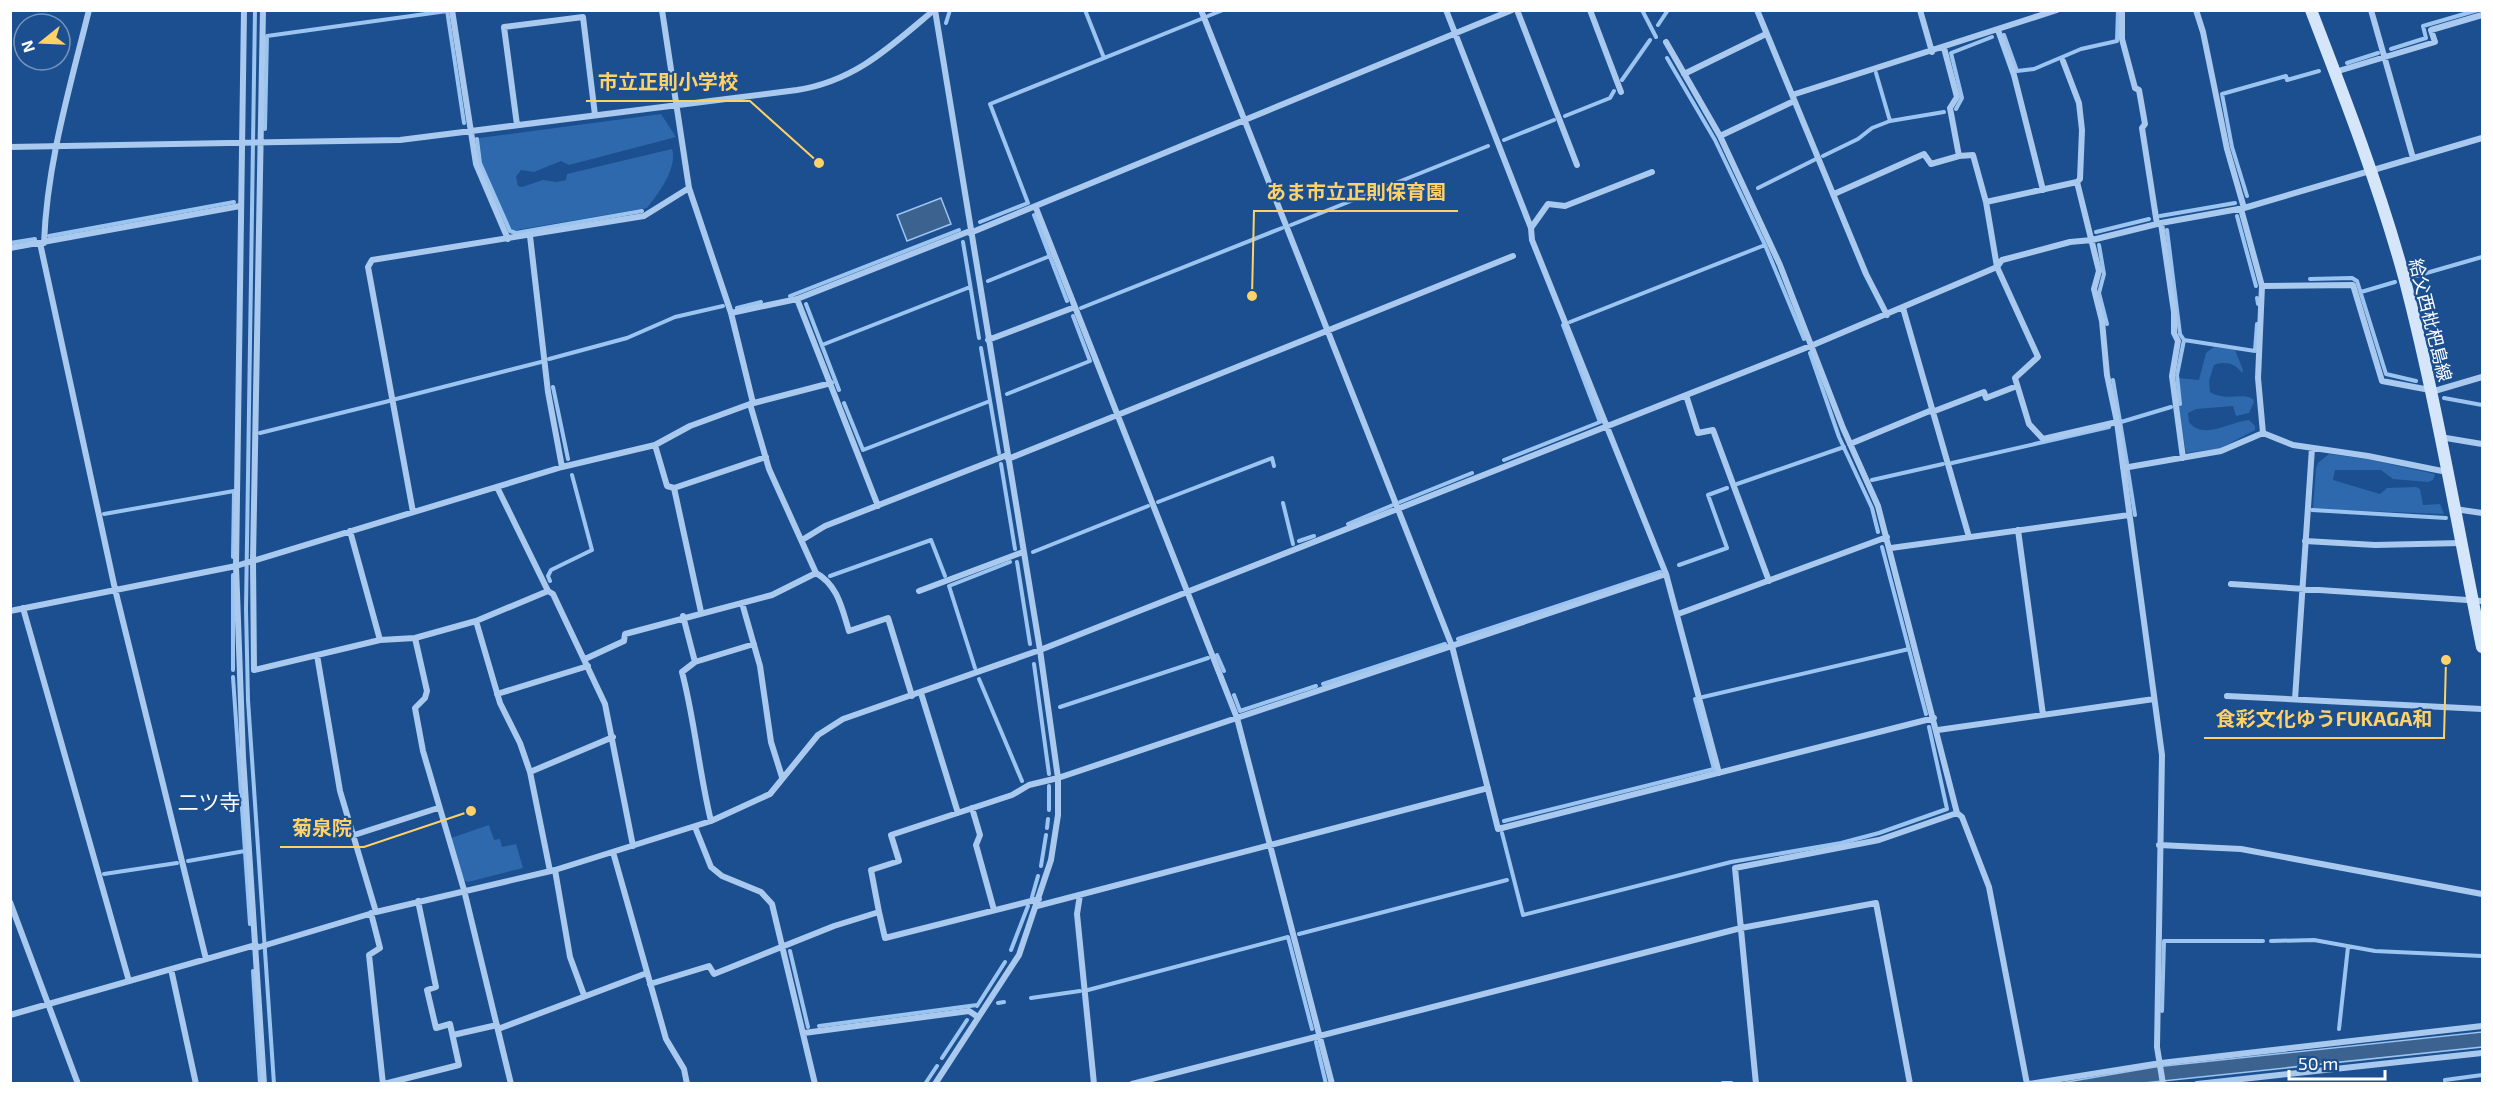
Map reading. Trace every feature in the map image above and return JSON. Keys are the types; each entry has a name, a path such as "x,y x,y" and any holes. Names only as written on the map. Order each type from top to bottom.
{"main road":[{"name":"給父西枇杷島線","path":"2311,10 2371,170 2403,275 2462,543 2478,600 2482,647"}],"street":[{"path":"89,10 55,146 42,243 115,589 206,959"},
{"path":"244,10 240,206 238,565 243,758 264,1083"},
{"path":"263,10 258,143 252,561 254,670 380,640 415,638 476,621 548,591"},
{"path":"452,10 476,164 508,239"},
{"path":"662,10 689,188 731,313 769,469 816,573 827,579 835,590 849,631 888,618 912,696"},
{"path":"10,147 400,140 796,90 823,84 873,61 934,10"},
{"path":"934,10 1040,650 1058,778 1058,815 1053,849 1038,902 1019,955 935,1083"},
{"path":"1201,10 1452,646 1498,829 1934,718"},
{"path":"1446,10 1530,228 1532,240 1666,574 1719,773"},
{"path":"731,313 797,299 1036,208 1512,10"},
{"path":"1517,10 1577,165"},
{"path":"1590,10 1621,92"},
{"path":"1757,10 1866,274 1887,315"},
{"path":"1920,10 1932,52"},
{"path":"1720,136 1793,98 2057,10"},
{"path":"2122,10 2122,39 2135,88 2139,90 2145,124 2142,128 2174,312 2174,333 2178,341 2172,376 2183,458"},
{"path":"2196,10 2203,32 2227,149 2262,286 2258,378 2263,433"},
{"path":"2371,10 2413,158"},
{"path":"2335,72 2435,42 2431,30 2482,15"},
{"path":"517,125 504,27 583,17 596,115"},
{"path":"1998,30 2014,75 2043,190"},
{"path":"1684,74 1766,34"},
{"path":"1665,42 1720,136 1780,265 1814,345 1850,444 1878,506 1938,730 1957,813 1962,817 1989,887 2028,1083 2161,1062 2482,1026"},
{"path":"1944,48 1957,97 1950,108 1959,156"},
{"path":"1986,202 2077,182 2080,179 2082,130 2080,112 2063,61"},
{"path":"10,1015 206,959 271,944 373,913 553,870 695,827 762,800 770,794 782,777 828,726 1040,650 1814,345 1997,267 2002,260 2070,242 2092,240 2242,208 2482,138"},
{"path":"1834,194 1924,154 1931,164 1959,156 1973,155 1986,202 1997,267 2038,357 2015,378 2029,424 2043,439 2116,422"},
{"path":"1530,228 1548,204 1565,206 1652,172"},
{"path":"2077,182 2099,271 2094,289 2102,321 2107,375 2123,468 2162,755 2157,1047 2163,1083"},
{"path":"413,512 368,267 372,260 644,216 689,188"},
{"path":"10,248 240,206"},
{"path":"1036,208 1237,718 1332,1083"},
{"path":"530,236 548,393 562,467"},
{"path":"802,540 825,526 1118,414 1513,256"},
{"path":"2262,286 2354,285 2382,381 2430,391 2482,377"},
{"path":"797,299 878,506"},
{"path":"988,340 1075,307"},
{"path":"1903,308 1969,537"},
{"path":"10,610 238,565 562,467 655,445 690,426 752,404 831,383"},
{"path":"1850,444 1984,392 1986,398 2018,387"},
{"path":"1686,395 1698,433 1713,430 1769,581"},
{"path":"2123,468 2228,449 2263,433 2293,445 2368,456 2447,472"},
{"path":"2440,437 2482,444"},
{"path":"655,445 668,486 674,488 766,457"},
{"path":"2295,699 2312,448"},
{"path":"497,487 548,591 554,594 587,662 604,704 613,737 633,846"},
{"path":"674,488 701,612"},
{"path":"2455,509 2482,513"},
{"path":"1891,548 2129,515"},
{"path":"2018,530 2043,715"},
{"path":"350,531 380,640"},
{"path":"1678,614 1887,537"},
{"path":"2306,541 2375,545 2462,543"},
{"path":"919,591 1023,552"},
{"path":"497,694 587,662 624,641 625,634 683,616 772,595 816,573"},
{"path":"1488,788 1080,895 994,910 885,938 871,870 899,861 891,835 1012,795 1029,785 1058,778 1666,574"},
{"path":"2231,584 2478,600"},
{"path":"742,603 760,666 771,742 782,777"},
{"path":"23,608 129,981"},
{"path":"683,616 695,662"},
{"path":"476,621 497,694 530,772 570,957 584,995"},
{"path":"415,638 427,691 425,698 415,708 438,808 464,890 511,1083"},
{"path":"711,821 701,783 697,739 682,672 695,662 754,644"},
{"path":"317,655 340,791 373,913 380,948 369,955 383,1083 459,1065 450,1024 436,1028 427,990 436,987 418,901"},
{"path":"921,693 958,813"},
{"path":"2228,696 2482,709"},
{"path":"1938,730 2154,699"},
{"path":"530,772 613,737"},
{"path":"351,836 438,808"},
{"path":"972,808 980,835 976,845 994,910"},
{"path":"1756,1083 1735,868 1879,840 1957,813"},
{"path":"695,827 711,867 722,876 761,892 772,904 815,1083"},
{"path":"2159,845 2241,849 2482,894"},
{"path":"613,852 666,1039 684,1069 687,1083"},
{"path":"1080,895 1077,914 1094,1083"},
{"path":"10,902 78,1083"},
{"path":"1131,1083 1741,928 1876,903 1910,1083"},
{"path":"650,984 710,966 714,974 834,926 879,912"},
{"path":"171,969 196,1083"},
{"path":"453,1035 497,1027 579,1000 584,995 647,973"},
{"path":"804,1033 969,1011 978,1017"},
{"path":"2197,1083 2482,1053"},
{"path":"1723,1083 1731,1083"}],"shaded area":[{"path":"661,114 676,137 569,165 561,161 534,172 521,170 516,177 518,186 522,187 543,180 557,182 566,180 567,174 672,149 670,172 647,208 511,231 482,163 479,138"},
{"path":"941,198 951,224 907,241 897,215"},
{"path":"2214,347 2235,350 2243,370 2242,373 2230,364 2214,365 2209,381 2210,392 2222,396 2248,397 2254,402 2249,413 2236,416 2233,406 2196,409 2188,413 2189,422 2202,430 2210,430 2249,420 2255,426 2255,430 2221,448 2186,453 2179,406 2182,405 2179,378 2199,380 2206,353"},
{"path":"2329,454 2367,459 2435,474 2433,480 2428,482 2393,479 2381,470 2335,470 2333,480 2380,494 2387,488 2416,487 2420,489 2423,505 2440,504 2444,514 2313,509 2316,469 2318,463"},
{"path":"489,825 494,840 500,839 502,847 516,844 523,868 468,882 463,880 451,838"},
{"path":"2482,1032 2482,1047 2144,1083 2055,1084 2155,1067"}],"waterway":[{"path":"255,10 246,609 248,700 274,1084"},
{"path":"447,10 464,123"},
{"path":"946,23 950,10"},
{"path":"1085,10 1104,58"},
{"path":"1208,16 1223,10"},
{"path":"1642,10 1656,37"},
{"path":"1658,25 1668,10"},
{"path":"2004,35 2017,71 2034,69 2081,49 2117,41 2118,10"},
{"path":"2391,49 2426,38 2423,26 2478,10"},
{"path":"265,129 267,36 447,11"},
{"path":"980,222 1028,203 990,104 1201,19"},
{"path":"1956,109 1962,98 1951,53 1992,37"},
{"path":"1622,80 1650,40"},
{"path":"2347,63 2378,53"},
{"path":"1667,58 1715,140 1765,245 1804,339"},
{"path":"2247,196 2232,147 2222,94 2286,76 2287,80 2319,71"},
{"path":"1876,73 1890,121"},
{"path":"1565,116 1610,98 1614,91"},
{"path":"1823,156 1858,139 1872,128 1890,121 1944,112"},
{"path":"1504,140 1554,120"},
{"path":"477,139 480,163 510,231 516,233 642,211"},
{"path":"1291,225 1488,146"},
{"path":"1758,188 1816,159"},
{"path":"49,236 234,202"},
{"path":"2160,216 2235,203"},
{"path":"1034,215 1067,301"},
{"path":"2237,216 2256,286"},
{"path":"2096,232 2149,219"},
{"path":"1081,308 1282,228"},
{"path":"790,296 959,230"},
{"path":"2167,230 2180,334 2184,340 2177,375 2180,404"},
{"path":"10,243 35,239"},
{"path":"963,242 979,338"},
{"path":"1570,322 1765,245"},
{"path":"2099,245 2104,274 2099,293 2107,324"},
{"path":"988,281 1050,256"},
{"path":"2416,276 2482,257"},
{"path":"2310,279 2352,278 2357,281 2386,374 2416,381"},
{"path":"2361,292 2395,282"},
{"path":"822,345 970,287"},
{"path":"2257,298 2258,304"},
{"path":"737,308 761,302"},
{"path":"806,304 839,390"},
{"path":"549,359 627,338 675,317 723,306"},
{"path":"1007,394 1090,361 1073,316"},
{"path":"2184,340 2255,351 2257,324"},
{"path":"1504,460 1600,422 1563,325"},
{"path":"981,348 999,453"},
{"path":"1810,353 1839,437 1872,508 1878,532"},
{"path":"396,399 541,362"},
{"path":"2113,380 2127,463"},
{"path":"553,387 568,459"},
{"path":"2444,398 2482,405"},
{"path":"260,433 389,401"},
{"path":"844,403 863,450 990,401"},
{"path":"2121,422 2171,407"},
{"path":"1952,463 2109,427"},
{"path":"1737,484 1844,447"},
{"path":"1158,502 1272,458 1274,466"},
{"path":"1001,464 1015,549"},
{"path":"1872,480 1943,464"},
{"path":"2128,471 2135,515"},
{"path":"1400,502 1472,473"},
{"path":"550,581 548,576 551,570 592,550 572,475"},
{"path":"1679,565 1727,548 1708,495 1727,488"},
{"path":"104,514 234,491 233,557"},
{"path":"1283,503 1293,544"},
{"path":"1348,524 1393,505"},
{"path":"1033,552 1148,506"},
{"path":"2312,510 2446,518"},
{"path":"1299,541 1314,536"},
{"path":"830,576 931,540 945,576"},
{"path":"1882,547 1926,714"},
{"path":"975,668 949,586 1010,562"},
{"path":"1017,562 1030,644"},
{"path":"1458,639 1660,572"},
{"path":"233,575 233,670"},
{"path":"1323,684 1445,644"},
{"path":"1703,697 1909,649"},
{"path":"1217,655 1224,671"},
{"path":"1060,707 1208,658"},
{"path":"1034,664 1049,774"},
{"path":"233,677 250,924"},
{"path":"979,679 1022,781"},
{"path":"1234,695 1240,711 1316,686"},
{"path":"1504,821 1714,769 1695,699"},
{"path":"1502,833 1523,915 1731,862 1841,843 1879,833 1947,809 1929,727"},
{"path":"1049,786 1049,810"},
{"path":"1047,828 1048,819"},
{"path":"1041,866 1046,835"},
{"path":"188,861 245,851"},
{"path":"104,874 177,863"},
{"path":"1032,897 1038,876"},
{"path":"1299,934 1507,880"},
{"path":"1011,950 1028,906"},
{"path":"1088,990 1288,937 1312,1029"},
{"path":"2271,941 2314,940 2375,951 2482,956"},
{"path":"2162,1011 2164,941 2263,941"},
{"path":"2339,1029 2348,947"},
{"path":"790,951 808,1027"},
{"path":"977,1006 1005,962"},
{"path":"253,971 260,1084"},
{"path":"1031,998 1080,991"},
{"path":"998,1003 1004,1002"},
{"path":"819,1026 977,1005"},
{"path":"942,1058 967,1020"},
{"path":"1316,1042 1326,1084"},
{"path":"925,1084 937,1066"},
{"path":"2446,1084 2445,1080 2482,1075"}],"place":[{"name":"市立正則小学校","path":"819,163"},
{"name":"あま市立正則保育園","path":"1252,296"},
{"name":"食彩文化ゆうFUKAGA和","path":"2446,660"},
{"name":"菊泉院","path":"471,811"}],"district":[{"name":"二ツ寺","path":"209,801"}]}
